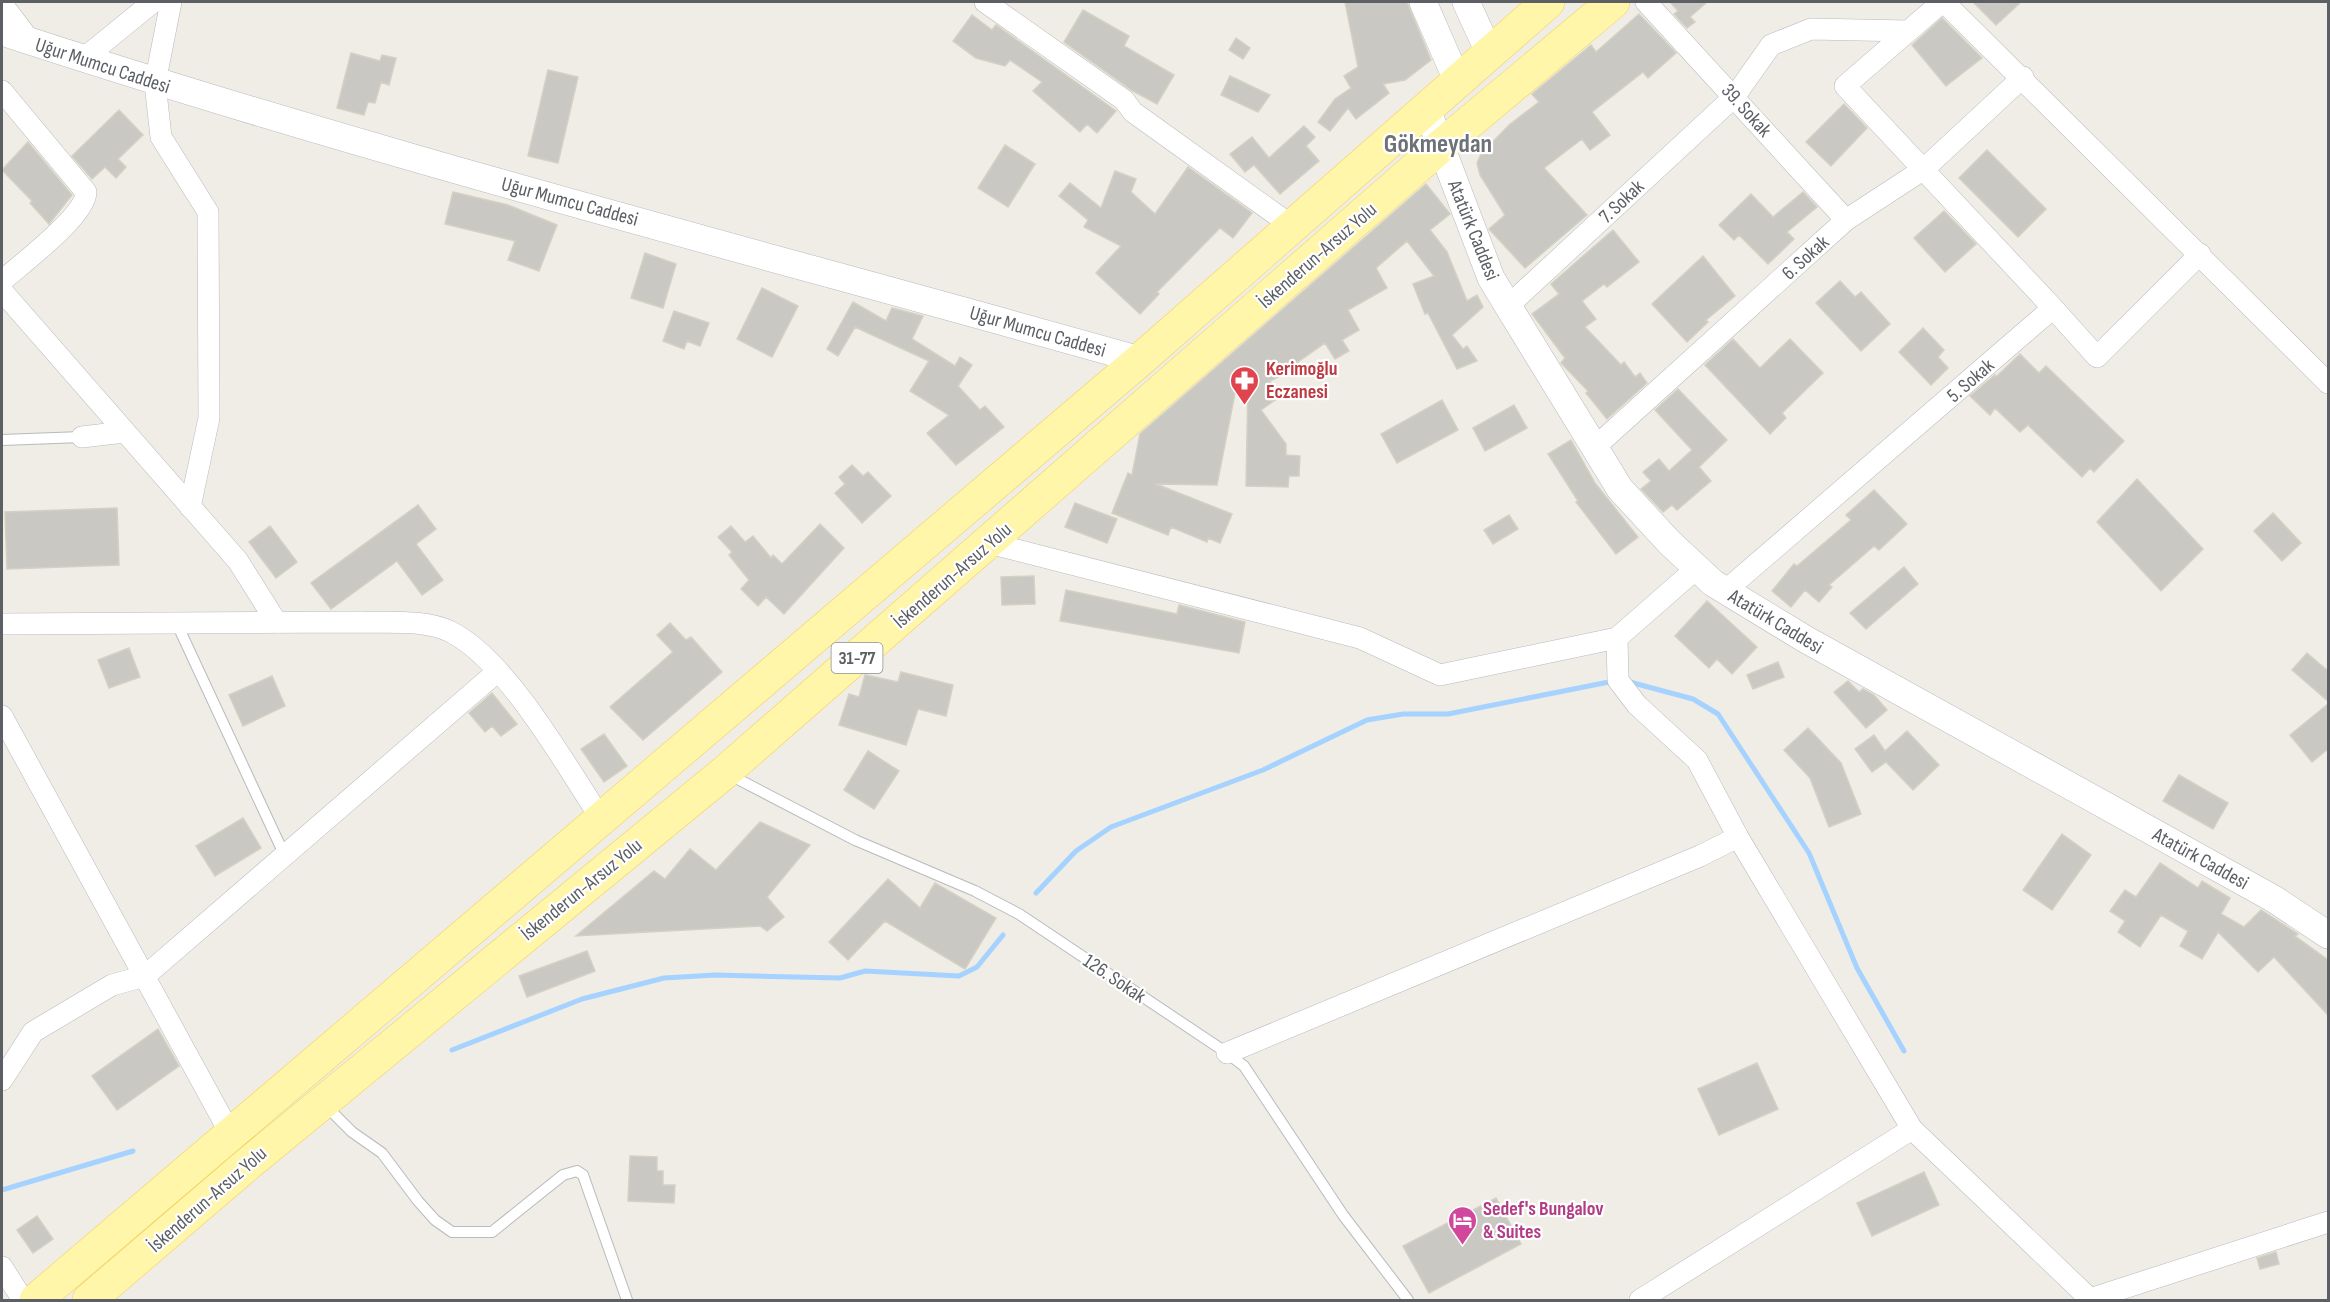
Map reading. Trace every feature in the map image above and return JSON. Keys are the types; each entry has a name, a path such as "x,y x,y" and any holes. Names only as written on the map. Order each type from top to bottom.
{"main road":[{"name":"İskenderun-Arsuz Yolu","path":"36,1300 1140,360 1548,2"},
{"name":"İskenderun-Arsuz Yolu","path":"89,1300 322,1102 724,772 1441,146 1613,2"}],"street":[{"path":"83,59 153,2"},
{"path":"171,2 155,83 161,137 208,212 209,418 190,507"},
{"path":"985,2 1124,100 1133,112 1292,226"},
{"path":"1423,2 1457,80"},
{"path":"1466,2 1489,52"},
{"name":"39. Sokak","path":"1646,2 1735,96 1846,220"},
{"path":"2200,254 2097,357 1845,86 1943,2 2023,77 2200,254 2328,382"},
{"path":"2,4 31,42"},
{"name":"7. Sokak","path":"1508,306 1735,96 1772,45 1811,29 1908,31"},
{"name":"Uğur Mumcu Caddesi","path":"2,32 155,83 408,156 1140,360"},
{"name":"6. Sokak","path":"1594,448 1846,220 1924,169 2023,77"},
{"path":"2,91 86,192 86,200 75,215 2,280"},
{"name":"Atatürk Caddesi","path":"1426,108 1491,278 1620,489 1670,543 1697,568 1725,591 1805,639 2274,899 2328,935"},
{"path":"2,291 238,561 277,623"},
{"name":"5. Sokak","path":"1725,591 2053,308"},
{"path":"82,437 124,432"},
{"path":"989,543 1360,638 1440,675 1617,638 1697,568"},
{"path":"2,624 416,624 451,632 498,670 510,683 602,820"},
{"path":"1617,638 1618,680 1637,705 1697,760 1738,837 1912,1129 2090,1299 2328,1222"},
{"path":"2,1080 33,1032 112,985 145,976 498,670"},
{"path":"2,716 50,809 145,976 230,1133"},
{"path":"1227,1053 1700,856 1738,837"},
{"path":"1640,1300 1912,1129"},
{"path":"2,1267 23,1300"}],"lane":[{"path":"2,440 82,437"},
{"path":"177,624 284,854"},
{"name":"126. Sokak","path":"724,772 855,840 975,891 1019,914 1244,1066 1343,1215 1408,1300"},
{"path":"322,1102 352,1132 382,1153 418,1201 435,1220 452,1232 492,1232 563,1175 577,1171 583,1175 627,1300"}],"building":[{"path":"1345,2 1407,2 1431,60 1405,80 1383,84 1389,93 1356,119 1348,108 1330,131 1318,122 1335,99 1351,88 1344,76 1358,67"},
{"path":"1670,2 1707,2 1690,17 1695,22 1687,28 1674,14 1678,11"},
{"path":"1973,2 2021,2 1996,25"},
{"path":"1083,10 1129,36 1124,46 1174,75 1157,104 1133,91 1064,42"},
{"path":"1639,14 1676,53 1648,78 1643,72 1592,112 1610,135 1590,150 1582,139 1544,168 1587,215 1525,268 1489,229 1505,215 1480,175 1477,163 1481,154 1509,125 1539,102 1532,94 1591,45 1596,52"},
{"path":"972,15 992,30 996,25 1116,111 1097,133 1087,124 1080,132 1033,91 1042,82 1010,60 1005,66 976,58 953,41"},
{"path":"1942,18 1982,58 1946,86 1912,45"},
{"path":"1236,38 1250,48 1243,59 1229,50"},
{"path":"351,53 380,61 382,55 396,58 389,85 381,82 375,103 368,102 364,115 337,108"},
{"path":"548,70 578,77 558,163 528,156"},
{"path":"1230,76 1270,95 1258,112 1221,95"},
{"path":"1844,104 1867,128 1831,166 1806,142"},
{"path":"119,110 143,135 118,159 126,167 116,178 105,167 92,179 72,156"},
{"path":"1304,126 1315,137 1306,146 1319,161 1280,194 1254,165 1245,172 1230,154 1252,137 1269,158"},
{"path":"28,142 72,195 49,224 30,203 32,201 2,170"},
{"path":"1005,145 1035,164 1008,207 978,188"},
{"path":"1987,150 2046,209 2018,237 1959,178"},
{"path":"1188,167 1252,213 1233,238 1220,228 1157,292 1159,294 1140,314 1096,273 1121,246 1084,227 1088,220 1059,196 1070,183 1101,208 1115,171 1136,179 1131,192 1155,214"},
{"path":"1426,184 1450,214 1430,230 1447,252 1467,301 1477,295 1483,307 1452,335 1463,349 1467,346 1477,361 1457,369 1428,313 1425,314 1413,284 1434,276 1407,241 1376,268 1387,288 1348,310 1359,330 1342,340 1349,351 1335,359 1325,343 1298,362 1300,366 1270,381 1281,396 1261,410 1286,444 1286,455 1300,456 1299,476 1289,476 1288,487 1246,486 1248,384 1237,383 1217,485 1156,484 1232,514 1220,543 1208,538 1207,542 1171,527 1168,535 1112,513 1128,473 1132,475 1140,434"},
{"path":"453,192 508,205 557,225 539,271 508,260 515,241 445,224"},
{"path":"1803,192 1817,207 1787,232 1794,239 1768,264 1739,235 1734,240 1719,225 1751,194 1773,217"},
{"path":"1944,211 1976,244 1945,272 1914,238"},
{"path":"1613,230 1639,262 1607,287 1604,284 1582,301 1596,319 1585,327 1621,365 1624,362 1635,377 1640,373 1647,383 1607,419 1586,393 1588,391 1561,363 1565,358 1532,314 1559,294 1551,284"},
{"path":"645,253 676,264 663,308 631,298"},
{"path":"1703,256 1735,296 1706,320 1708,322 1687,342 1652,304"},
{"path":"1840,281 1855,297 1861,292 1890,324 1861,351 1816,303"},
{"path":"762,288 798,306 772,357 737,339"},
{"path":"853,302 886,321 892,308 923,316 912,339 955,366 960,357 972,365 958,386 980,410 985,406 1004,427 956,465 927,433 949,415 910,391 929,361 855,327 838,356 827,349"},
{"path":"674,311 709,323 700,346 687,341 684,349 663,341"},
{"path":"1923,328 1944,350 1938,357 1948,368 1931,385 1899,352"},
{"path":"1733,339 1760,368 1790,339 1823,373 1782,413 1786,418 1770,434 1705,365"},
{"path":"2020,354 2039,373 2046,366 2124,441 2094,472 2090,468 2082,477 2028,425 2020,432 1995,408 1990,415 1970,396 1995,375 1996,377"},
{"path":"1678,389 1727,440 1699,467 1711,481 1677,510 1672,505 1663,512 1641,489 1651,481 1643,472 1659,459 1669,471 1692,450 1655,410"},
{"path":"1442,400 1458,430 1397,463 1381,434"},
{"path":"1514,405 1527,428 1485,451 1473,428"},
{"path":"1571,440 1595,483 1638,537 1616,554 1576,502 1578,501 1548,454"},
{"path":"852,465 863,476 868,472 891,496 862,523 835,493 845,484 839,477"},
{"path":"2137,479 2203,549 2161,591 2097,522"},
{"path":"1874,490 1907,524 1879,550 1874,546 1829,585 1832,587 1819,602 1805,590 1791,607 1772,591 1794,564 1797,566 1851,520 1846,515"},
{"path":"1075,503 1117,519 1107,543 1065,527"},
{"path":"418,505 436,529 416,544 443,580 422,595 397,561 331,609 311,583"},
{"path":"117,508 119,565 7,569 5,512"},
{"path":"2273,513 2301,543 2282,561 2254,531"},
{"path":"1509,515 1518,529 1493,544 1484,530"},
{"path":"820,524 844,548 784,614 766,597 758,606 741,589 749,580 729,555 732,552 718,537 731,526 745,542 753,536 771,558 773,555 782,564"},
{"path":"270,526 297,562 276,578 249,542"},
{"path":"1904,567 1918,584 1866,629 1850,613"},
{"path":"1034,576 1035,604 1002,605 1001,577"},
{"path":"1066,590 1177,614 1179,605 1245,622 1239,653 1060,621"},
{"path":"1707,601 1757,647 1732,674 1717,659 1709,668 1675,636"},
{"path":"670,623 686,640 691,637 722,672 643,740 610,707 673,652 657,635"},
{"path":"129,648 140,677 109,688 98,660"},
{"path":"2307,653 2328,671 2328,701 2292,670"},
{"path":"1778,662 1784,677 1753,689 1747,675"},
{"path":"901,672 953,685 946,716 918,709 906,745 839,725 849,694 859,697 865,675 898,682"},
{"path":"272,676 285,706 243,726 229,695"},
{"path":"1848,681 1859,692 1863,689 1874,695 1887,710 1866,728 1834,692"},
{"path":"492,693 517,724 501,736 492,726 485,732 469,713"},
{"path":"2328,704 2328,749 2312,762 2290,735"},
{"path":"1808,728 1841,763 1861,814 1829,827 1810,778 1784,750"},
{"path":"1907,731 1939,765 1913,790 1886,762 1872,772 1855,749 1874,735 1885,751"},
{"path":"604,734 627,766 604,782 581,749"},
{"path":"868,751 899,771 874,809 844,790"},
{"path":"2179,775 2228,803 2213,829 2163,801"},
{"path":"243,818 261,848 215,876 196,846"},
{"path":"760,822 810,845 767,897 784,917 767,931 760,926 576,936 654,871 665,879 690,849 716,870"},
{"path":"2062,834 2091,855 2052,910 2023,890"},
{"path":"2160,863 2198,888 2202,881 2230,898 2221,914 2244,927 2261,910 2298,934 2295,936 2328,960 2328,1015 2274,957 2258,972 2218,932 2202,959 2180,946 2188,931 2161,915 2140,947 2118,932 2125,921 2110,911 2125,890 2136,897"},
{"path":"888,879 920,908 935,883 996,918 965,969 885,921 848,960 829,942"},
{"path":"587,951 595,971 527,997 519,976"},
{"path":"158,1029 179,1066 117,1110 92,1076"},
{"path":"1757,1063 1778,1109 1719,1135 1698,1089"},
{"path":"630,1156 657,1157 657,1171 663,1171 663,1185 675,1185 674,1203 628,1201"},
{"path":"1924,1172 1939,1205 1872,1236 1857,1203"},
{"name":"Sedef's Bungalov & Suites","path":"1496,1198 1521,1244 1429,1293 1403,1246"},
{"path":"37,1216 53,1239 33,1253 17,1230"},
{"path":"2276,1252 2279,1264 2260,1269 2257,1258"}],"waterway":[{"path":"1036,893 1076,851 1111,827 1263,770 1367,720 1403,714 1448,714 1614,681"},
{"path":"1626,681 1693,699 1718,714 1809,853 1857,968 1904,1051"},
{"path":"452,1050 582,999 664,978 715,975 840,978 865,971 959,976 977,967 1003,935"},
{"path":"2,1190 133,1151"}],"place":[{"name":"Kerimoğlu Eczanesi","path":"1245,406"},
{"name":"Sedef's Bungalov & Suites","path":"1462,1246"}],"district":[{"name":"Gökmeydan","path":"1438,143"}]}
